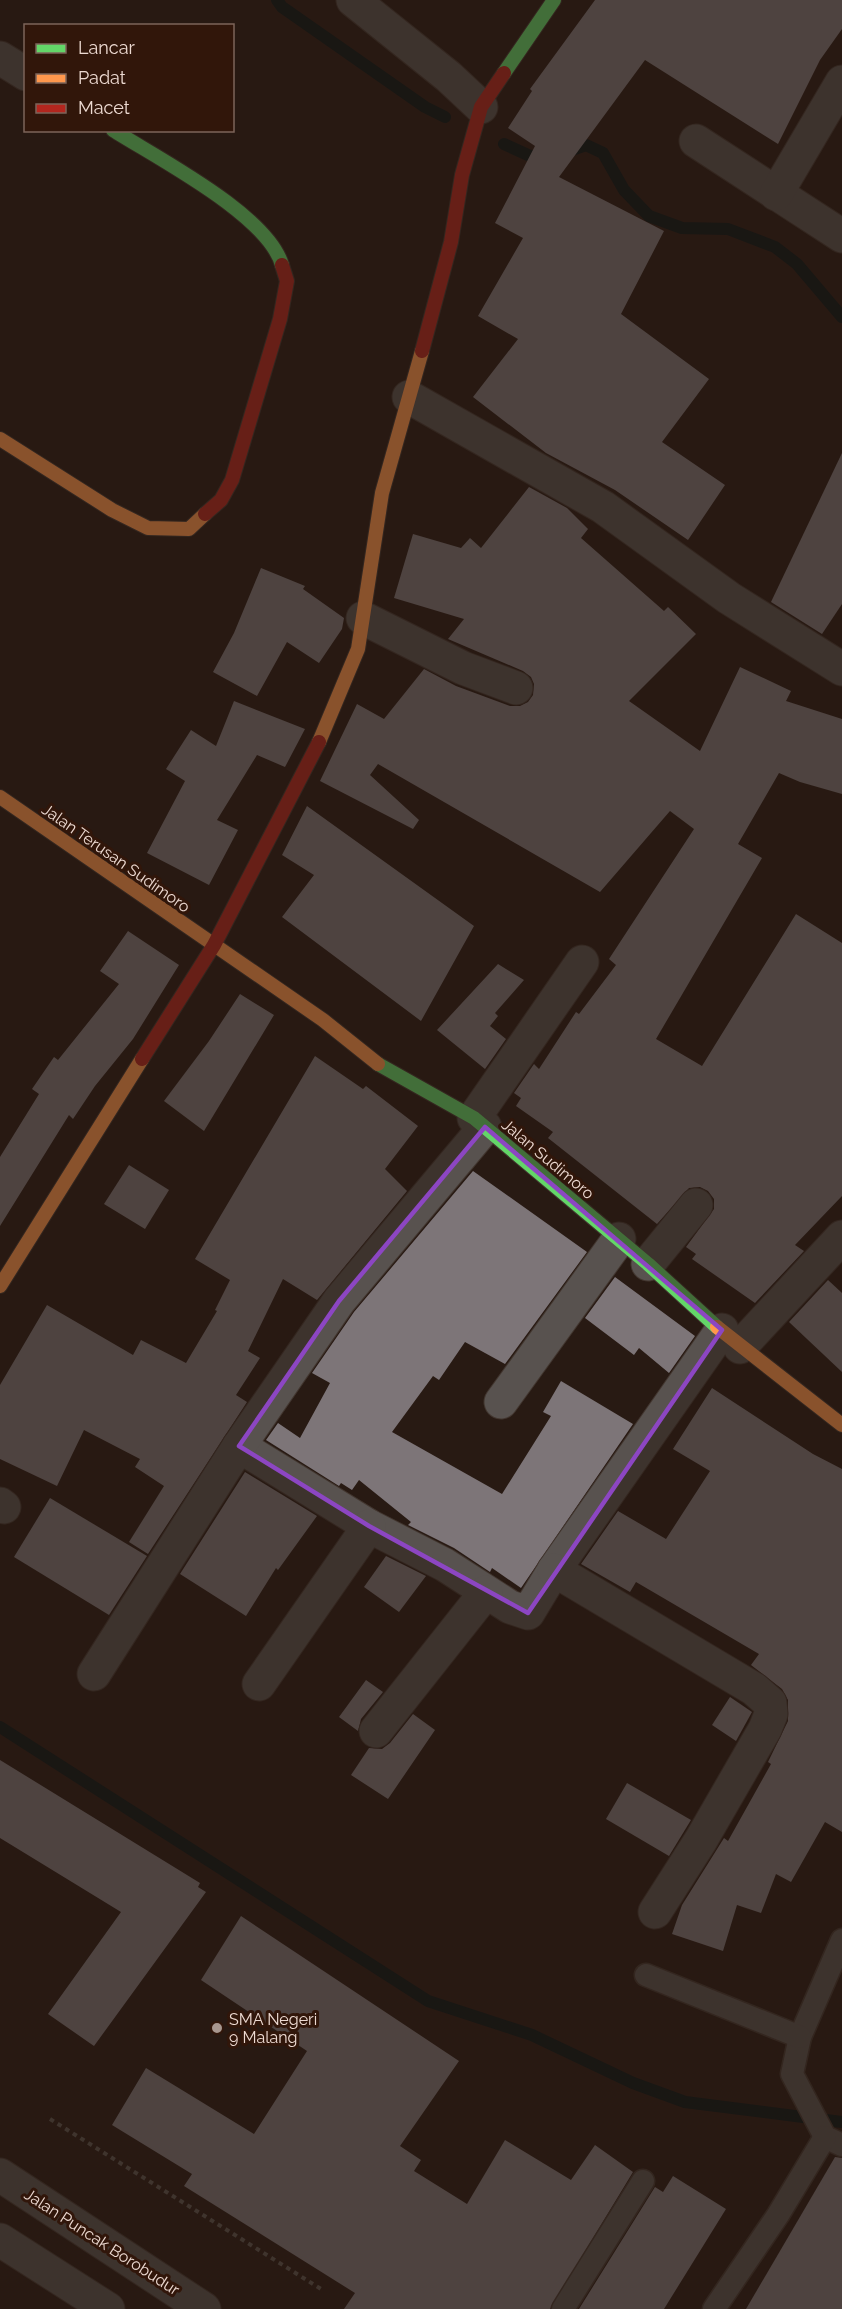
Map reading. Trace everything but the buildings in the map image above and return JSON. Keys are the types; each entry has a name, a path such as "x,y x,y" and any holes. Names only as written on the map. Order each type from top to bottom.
{"street":[{"path":"353,0 449,77 482,107"},
{"path":"0,1286 214,945 305,772 353,664 361,633 382,493 436,302 451,242 462,175 482,107 554,0"},
{"path":"0,58 24,74"},
{"path":"776,194 842,82"},
{"path":"0,439 112,510 148,528 189,529 221,500 232,480 280,319 287,281 279,253 264,232 240,211 116,132"},
{"path":"696,141 842,236"},
{"path":"409,397 603,507 729,598 842,669"},
{"path":"361,633 516,688"},
{"name":"Jalan Terusan Sudimoro","path":"0,798 214,945"},
{"name":"Jalan Sudimoro","path":"214,945 323,1020 389,1072 479,1123 619,1239 731,1339 842,1425"},
{"path":"94,1674 239,1446 339,1301 479,1123 582,962"},
{"path":"648,1264 696,1205"},
{"path":"239,1446 369,1526 445,1565 519,1611 528,1613 554,1570 731,1339 842,1237"},
{"path":"501,1402 619,1239"},
{"path":"259,1684 369,1526"},
{"path":"554,1570 754,1689 770,1703 769,1722 701,1840 655,1912"},
{"path":"376,1731 486,1592"},
{"name":"Jalan Puncak Borobudur","path":"0,2175 204,2309"},
{"path":"0,2240 108,2309"}],"lane":[{"path":"714,2309 829,2136 797,2085 792,2064 800,2037 842,1940"},
{"path":"646,1975 800,2037"},
{"path":"563,2309 644,2181"}],"path":[{"path":"50,2119 321,2289"}],"highlighted area":[{"path":"485,1127 722,1330 528,1613 369,1526 239,1446 339,1301"}],"waterway":[{"path":"277,0 282,7 425,107 445,117"},
{"path":"504,144 528,155 547,159"},
{"path":"566,152 586,145 603,153 624,190 649,216 682,228 728,229 775,247 797,264 842,317"},
{"path":"0,1727 428,2001 532,2035 633,2083 685,2102 842,2122"}],"traffic: fast":[{"path":"504,73 554,0"},
{"path":"116,132 209,189 234,208 273,246 282,265"},
{"path":"378,1064 474,1118 648,1264 717,1327"}],"traffic: slow":[{"path":"319,742 358,649 382,493 422,351"},
{"path":"0,439 112,510 148,528 189,529 205,514"},
{"path":"0,797 323,1020 378,1064"},
{"path":"0,1286 142,1059"},
{"path":"717,1327 842,1425"}],"traffic: jam":[{"path":"422,351 451,242 462,175 481,107 504,73"},
{"path":"205,514 221,500 232,480 280,319 287,281 282,265"},
{"path":"142,1059 214,945 319,742"}],"place":[{"name":"SMA Negeri 9 Malang","path":"217,2028"}]}
